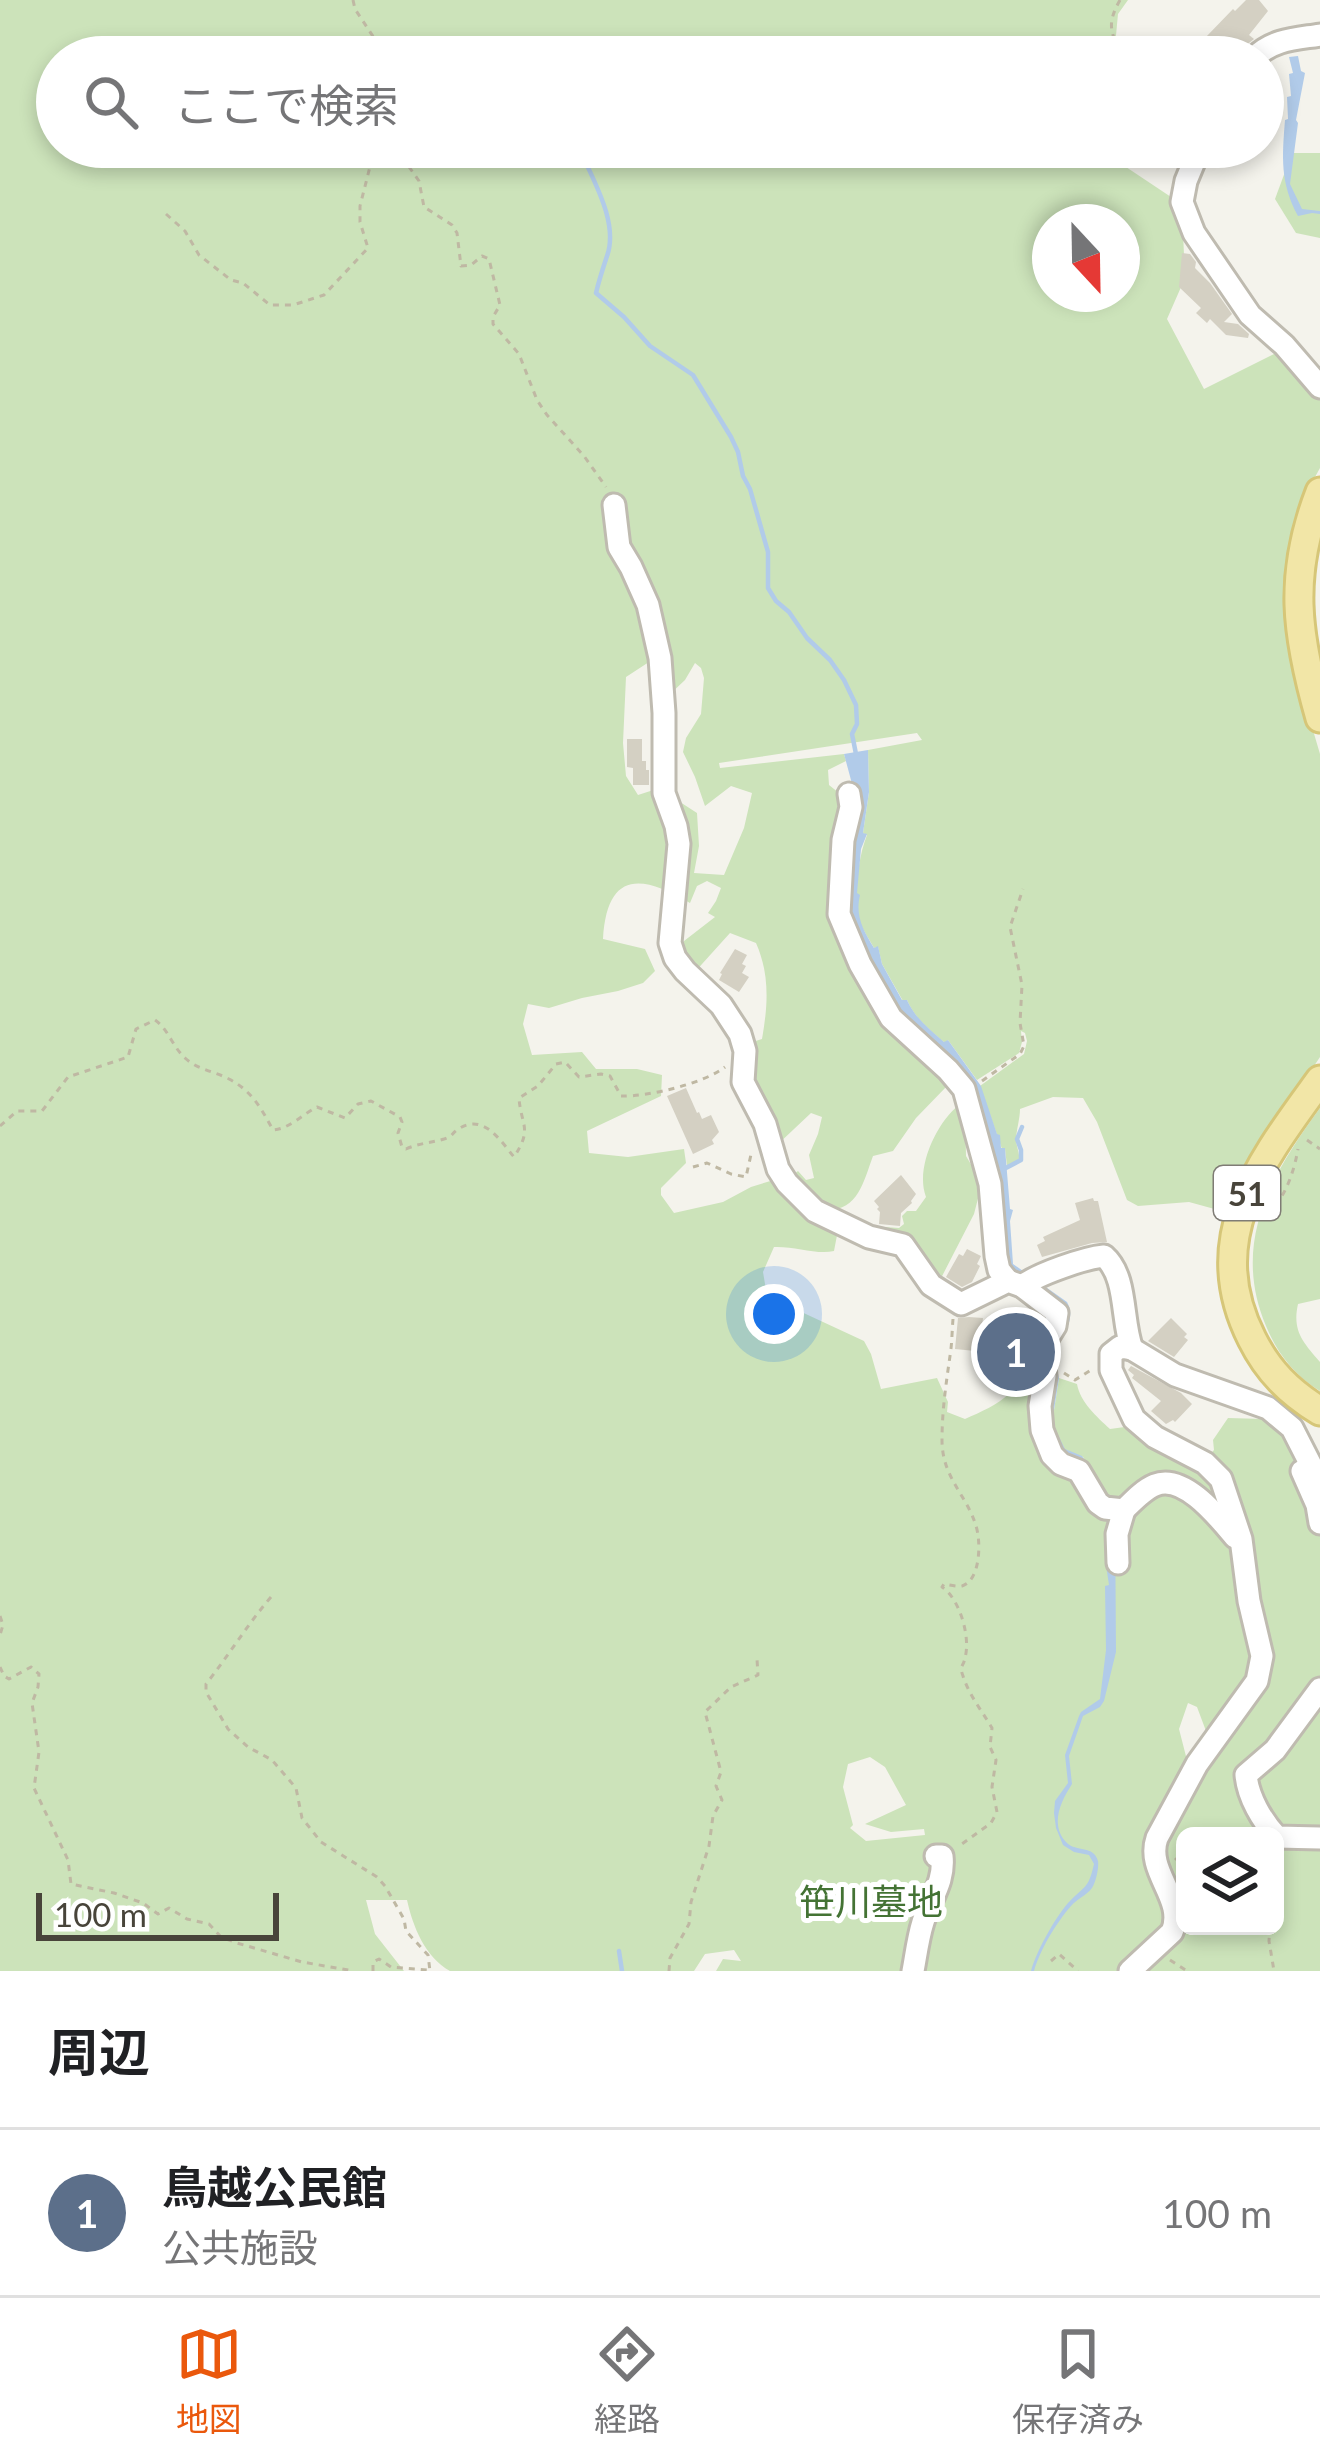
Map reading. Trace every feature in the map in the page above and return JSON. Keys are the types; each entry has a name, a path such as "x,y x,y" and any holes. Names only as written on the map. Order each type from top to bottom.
{"main road":[{"path":"1320,492 1299,561 1302,646 1320,718"},
{"name":"51","path":"1298,1409 1244,1324 1232,1263 1241,1209 1264,1159 1320,1080"}],"street":[{"path":"1284,40 1320,35"},
{"path":"1191,168 1183,202 1194,233 1250,315 1320,387"},
{"path":"614,505 619,547 648,605 660,658 664,793 679,844 670,943 685,971 721,1005 740,1034 745,1051 743,1082 765,1124 778,1169 815,1211 861,1234 903,1245 931,1285 961,1304 1093,1257 1108,1258 1117,1276 1132,1349"},
{"path":"849,794 838,914 891,1018 964,1089 990,1184 999,1270 1022,1282 1058,1319 1042,1347 1046,1376 1040,1406 1042,1430 1052,1454 1078,1471 1098,1503 1115,1509"},
{"path":"1130,1971 1176,1924 1175,1910 1153,1859 1156,1838 1197,1764 1261,1669 1241,1539 1227,1491 1214,1471 1143,1428 1129,1409 1110,1363 1114,1350 1132,1349 1175,1375 1268,1408 1298,1409 1296,1459 1320,1523"},
{"path":"1298,1442 1320,1483"},
{"path":"1115,1509 1155,1484 1174,1484 1201,1500 1241,1539"},
{"path":"1115,1509 1118,1563"},
{"path":"1267,1827 1246,1775 1275,1750 1320,1689"},
{"path":"1284,1842 1320,1838"},
{"path":"913,1971 925,1915 936,1897 939,1861"}],"path":[{"path":"353,0 373,36"},
{"path":"1113,36 1110,18 1120,0"},
{"path":"166,214 185,231 199,255 231,280 243,283 270,305 293,305 324,296 368,248 360,206 370,168"},
{"path":"410,168 419,181 424,207 458,233 461,266 482,256 489,260 500,305 493,324 519,353 547,415 604,481 614,505"},
{"path":"981,1081 1020,1054 1025,1040 1019,1023 1022,985 1010,927 1023,889"},
{"path":"0,1126 17,1111 42,1111 68,1077 128,1057 136,1029 155,1020 166,1028 184,1057 255,1097 273,1130 284,1129 317,1107 345,1118 358,1104 370,1101 400,1117 398,1133 406,1149 447,1138 464,1125 482,1124 514,1157 526,1123 519,1098 538,1087 556,1064 565,1062 579,1076 610,1076 621,1096 646,1097 706,1076"},
{"path":"1300,1135 1320,1148"},
{"path":"693,1167 707,1163 746,1177 755,1142"},
{"path":"1256,1216 1269,1213 1279,1203 1299,1144"},
{"path":"939,1861 992,1822 997,1812 992,1728 962,1675 967,1655 963,1628 954,1596 942,1587 969,1582 979,1544 976,1524 950,1478 942,1442 952,1322 961,1304"},
{"path":"271,1597 245,1627 206,1684 206,1692 228,1729 272,1760 296,1788 302,1819 321,1842 385,1886 406,1931 428,1955 429,1971 392,1966 379,1959 373,1962 373,1971"},
{"path":"0,1616 4,1625 0,1636"},
{"path":"669,1971 670,1958 689,1924 713,1816 722,1800 716,1786 722,1772 705,1712 731,1688 758,1675 757,1659"},
{"path":"0,1667 9,1679 31,1667 39,1674 32,1703 40,1752 34,1788 68,1860 71,1884 114,1893 158,1914 169,1908 252,1948 354,1971"},
{"path":"1269,1935 1274,1971"},
{"path":"1051,1961 1060,1954 1078,1971"},
{"path":"1169,1960 1187,1971"}],"green space":[{"name":"笹川墓地","path":"0,0 1128,0 1118,14 1116,36 36,36 36,168 1128,168 1171,197 1183,232 1185,278 1167,319 1204,389 1280,351 1320,397 1320,468 1310,486 1297,676 1320,754 1320,1057 1280,1117 1229,1213 1189,1202 1138,1206 1127,1200 1083,1098 1053,1097 1020,1109 1019,1162 1007,1166 980,1086 1024,1054 1025,1033 1021,1031 1019,1053 977,1080 948,1040 945,1043 903,1001 857,912 858,874 867,835 863,833 868,750 922,740 917,733 719,763 720,768 844,754 846,761 828,770 829,785 844,797 830,882 835,915 912,1051 948,1085 893,1151 873,1156 852,1201 824,1210 793,1175 798,1171 806,1180 814,1178 809,1155 822,1117 811,1113 776,1146 747,1082 746,1044 762,1039 766,1002 766,978 756,943 730,933 693,974 675,948 715,917 708,913 721,888 707,881 697,886 690,903 642,884 619,890 611,901 603,939 645,949 655,971 643,983 618,991 549,1008 528,1004 523,1024 532,1055 582,1052 596,1069 637,1069 662,1075 661,1096 587,1131 589,1153 628,1157 684,1149 686,1163 661,1188 674,1213 723,1202 777,1179 838,1230 834,1251 774,1247 763,1272 767,1296 864,1341 881,1389 937,1378 948,1402 947,1412 965,1419 1000,1401 1042,1367 1039,1400 1061,1466 1096,1507 1171,1485 1234,1540 1255,1669 1209,1739 1197,1707 1188,1703 1179,1729 1189,1768 1162,1816 1165,1929 1119,1971 716,1971 723,1959 741,1961 734,1950 705,1954 694,1971 450,1971 421,1940 407,1900 366,1900 375,1934 404,1971 0,1971","holes":["660,646 667,697 695,663 701,668 701,714 683,752 705,806 731,786 752,793 744,828 724,875 694,873 699,846 697,813 680,802 672,784 638,795 626,776 626,677 649,662","870,1757 885,1767 906,1805 865,1824 891,1832 924,1829 925,1835 866,1841 850,1828 843,1787 848,1764"]},
{"path":"1292,153 1320,153 1320,238 1296,233 1275,199"},
{"path":"959,1105 965,1110 966,1156 982,1183 974,1214 938,1284 870,1226 899,1228 907,1211 916,1211 926,1197 923,1173 930,1147"},
{"path":"1320,1108 1320,1299 1298,1304 1297,1322 1304,1342 1320,1362 1320,1391 1295,1371 1276,1345 1256,1296 1253,1266 1255,1238 1272,1185"},
{"path":"1059,1378 1077,1384 1085,1403 1110,1429 1132,1426 1214,1477 1234,1534 1181,1485 1115,1505 1083,1457 1065,1450 1059,1440 1052,1423"},
{"path":"1228,1418 1264,1419 1280,1425 1291,1449 1309,1491 1320,1535 1320,1682 1240,1775 1264,1827 1176,1827 1176,1925 1163,1870 1168,1826 1268,1670 1206,1459 1214,1450 1213,1440"},
{"path":"1320,1705 1320,1834 1276,1827 1252,1778"},
{"path":"1320,1842 1320,1971 1139,1971 1177,1935 1284,1935 1284,1846"}],"water":[{"path":"1298,56 1305,73 1290,184 1302,209 1320,214 1298,216 1285,181 1285,120 1287,97 1291,96 1289,74 1293,73 1289,57"},
{"path":"868,750 863,833 867,834 857,893 861,923 874,948 878,946 882,964 902,1000 938,1037 948,1040 981,1086 1001,1148 1005,1148 1013,1210 1013,1264 1067,1302 1070,1309 1067,1328 1053,1352 1059,1378 1052,1423 1065,1449 1082,1456 1115,1505 1116,1652 1104,1701 1083,1716 1069,1756 1072,1784 1058,1821 1067,1843 1096,1856 1098,1871 1092,1888 1054,1928 1034,1971 1046,1936 1088,1883 1094,1864 1089,1855 1063,1845 1054,1813 1055,1801 1068,1783 1065,1755 1079,1716 1100,1699 1106,1650 1105,1586 1109,1585 1106,1506 1055,1455 1044,1356 1057,1326 1007,1271 1000,1170 966,1076 893,1008 896,1005 875,965 863,956 844,894 855,795 844,754"}],"building":[{"path":"1246,0 1259,0 1268,11 1250,36 1207,36 1233,9"},
{"path":"1182,253 1190,254 1195,268 1232,314 1224,322 1238,324 1248,338 1226,335 1196,313 1201,308 1179,287"},
{"path":"627,739 642,739 649,785 633,785 633,768 627,767"},
{"path":"735,949 747,955 742,973 749,977 739,992 719,980"},
{"path":"686,1088 697,1113 702,1119 711,1115 719,1132 714,1144 693,1154 667,1096"},
{"path":"901,1175 916,1194 912,1203 901,1213 900,1226 879,1224 879,1207 874,1201"},
{"path":"1098,1201 1107,1242 1042,1257 1037,1245 1045,1241 1043,1237 1080,1220 1075,1203"},
{"path":"967,1249 981,1256 980,1266 972,1282 962,1287 946,1277"},
{"path":"958,1318 983,1318 975,1351 955,1349"},
{"path":"1171,1318 1188,1340 1174,1357 1148,1341"},
{"path":"1131,1366 1192,1404 1175,1422 1166,1424 1151,1411 1161,1401 1132,1378"}],"waterway":[{"path":"588,168 610,232 596,293 650,346 693,375 731,437 768,552 768,588 844,680 856,705 852,734 856,754"},
{"path":"1004,1169 1021,1160 1017,1139 1022,1127"},
{"path":"619,1951 622,1971"}],"place":[{"name":"鳥越公民館","path":"1016,1352"}]}
